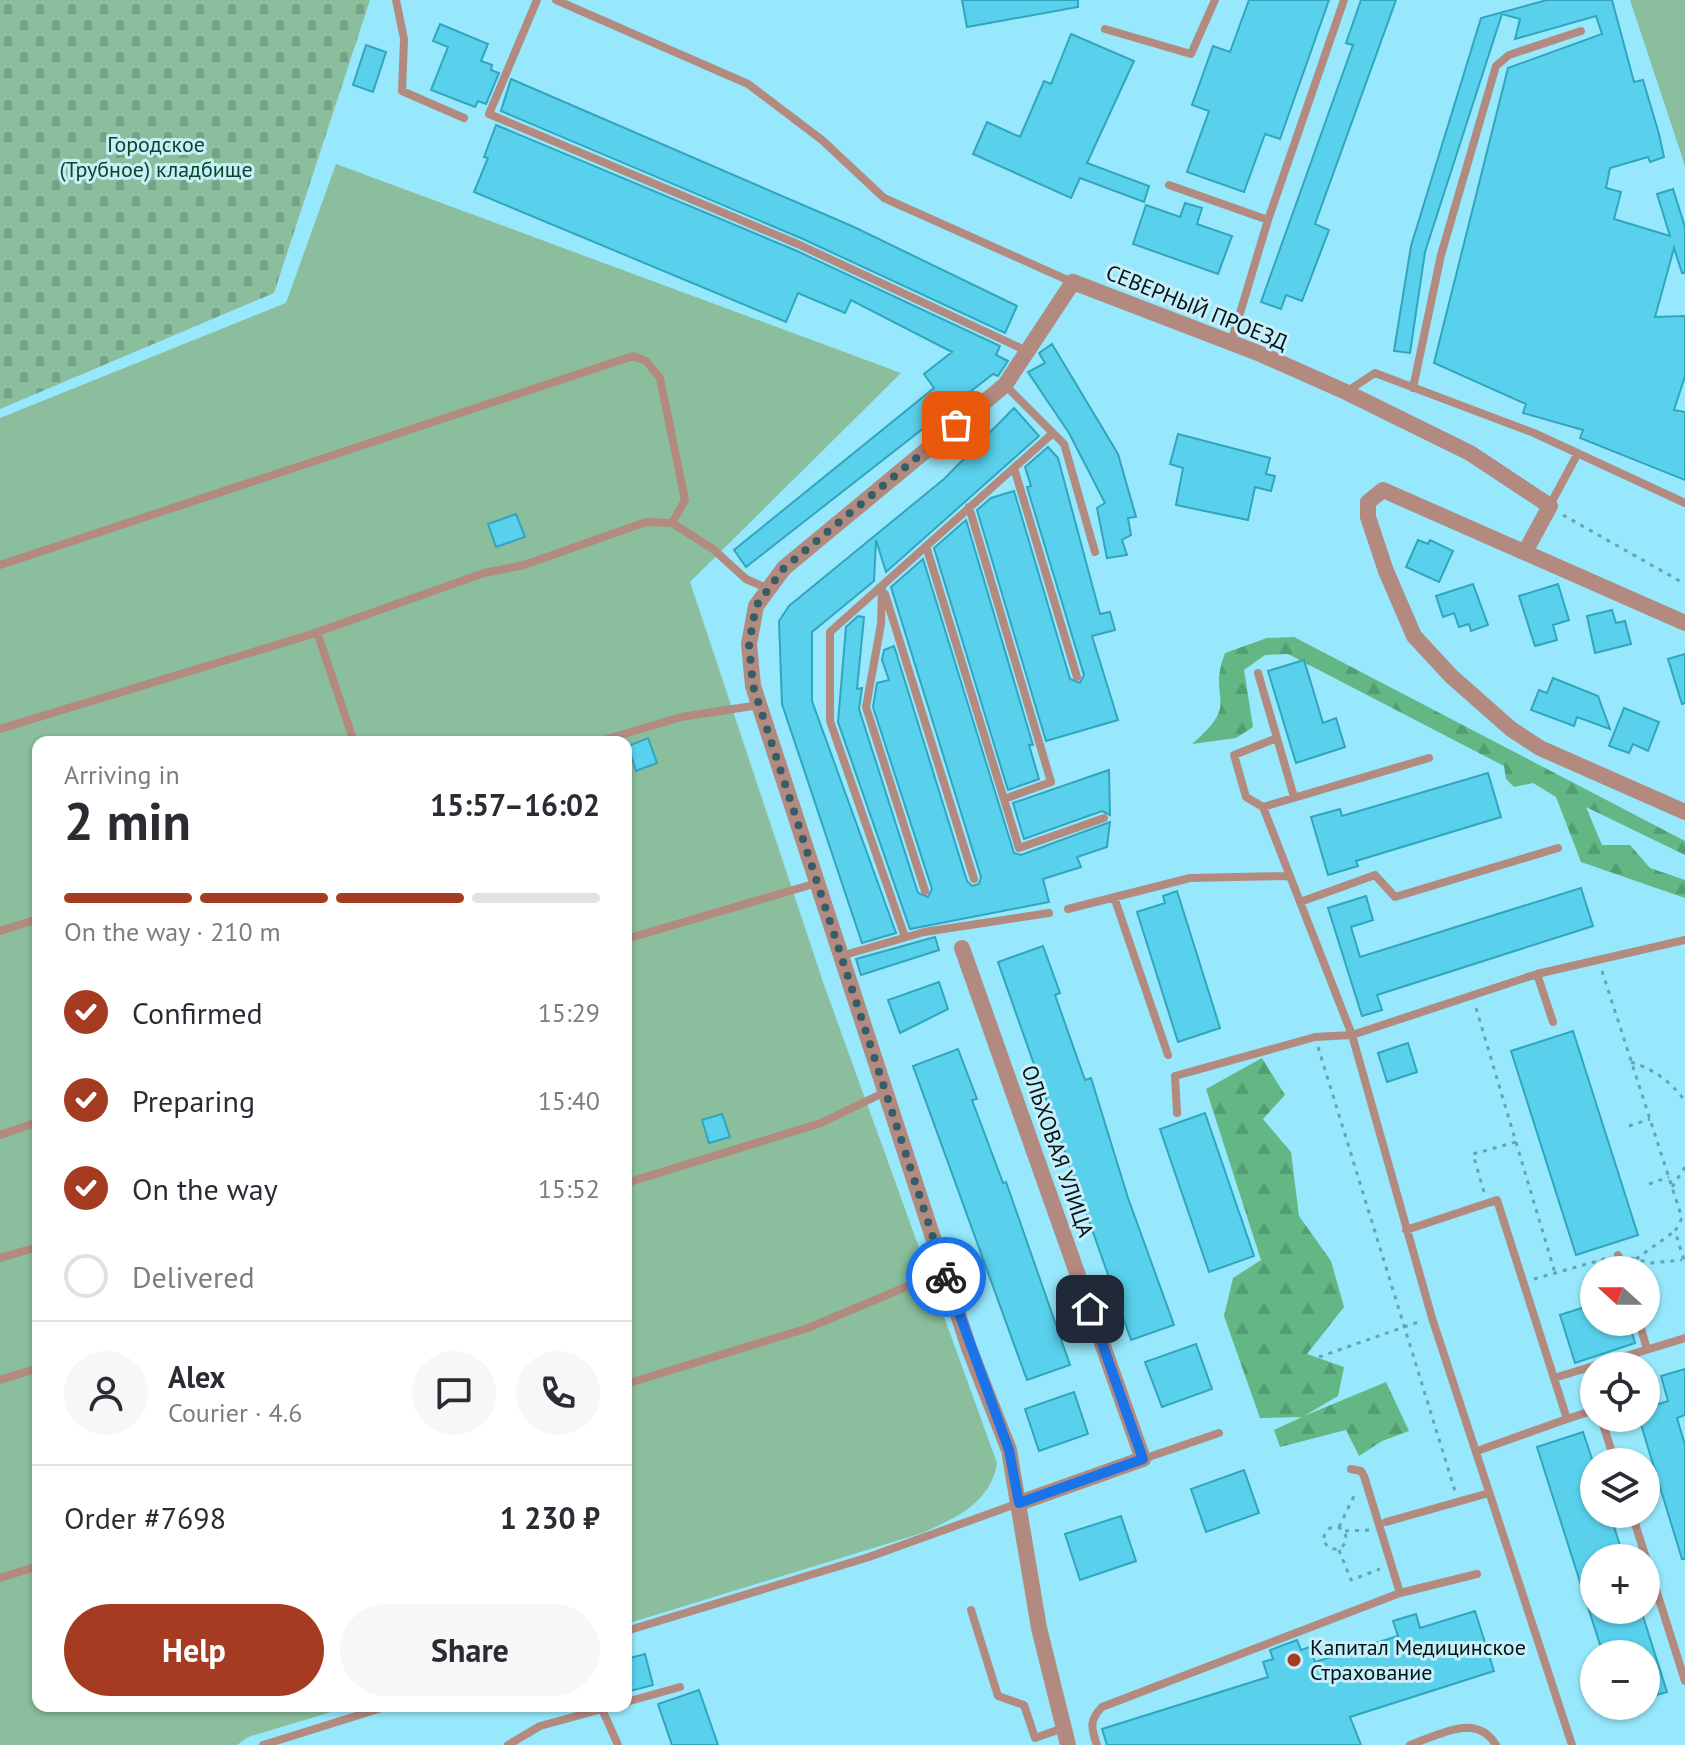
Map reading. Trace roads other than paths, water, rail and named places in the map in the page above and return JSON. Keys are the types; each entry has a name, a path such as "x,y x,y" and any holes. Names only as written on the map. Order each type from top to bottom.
{"street":[{"name":"СЕВЕРНЫЙ ПРОЕЗД","path":"1068,1745 1039,1628 1009,1450 944,1271 753,686 749,644 756,606 784,568 1005,385 1073,282 1231,343 1346,392 1470,453 1550,506"},
{"path":"1685,623 1383,490 1368,502 1368,517 1386,571 1414,636 1451,676 1511,729 1540,748 1685,812"},
{"path":"1525,552 1550,506"},
{"name":"ОЛЬХОВАЯ УЛИЦА","path":"962,948 1143,1459"},
{"path":"1019,1503 1143,1459"}],"lane":[{"path":"396,0 404,39 402,91 464,118"},
{"path":"537,0 489,114 800,245 1027,351"},
{"path":"556,0 748,84 822,140 884,198 1073,282"},
{"path":"1105,29 1191,54 1215,0"},
{"path":"1231,343 1268,220 1344,0"},
{"path":"1413,388 1441,255 1496,66 1509,55 1581,31"},
{"path":"1169,185 1268,220"},
{"path":"0,565 633,356 646,361 660,378 685,500 672,523"},
{"path":"1346,392 1375,373 1578,453 1685,503"},
{"path":"1005,385 1064,444 1095,552"},
{"path":"905,937 830,721 830,632 1053,433"},
{"path":"1550,506 1578,453"},
{"path":"1014,468 1077,677"},
{"path":"969,507 1051,782 1004,799"},
{"path":"0,729 317,632 484,573 524,565 646,522 672,523 713,549 746,579 769,589"},
{"path":"926,546 1019,848 1104,818"},
{"path":"882,586 974,879"},
{"path":"882,586 881,624 866,707 925,891"},
{"path":"317,632 352,736"},
{"path":"1258,673 1294,797"},
{"path":"617,736 681,717 759,705"},
{"path":"1277,738 1234,755 1246,797 1263,807 1352,1035 1432,1318 1570,1745"},
{"path":"1263,807 1429,758"},
{"path":"1300,902 1375,875 1395,897 1558,848"},
{"path":"1068,909 1190,878 1288,876"},
{"path":"632,937 817,883"},
{"path":"1114,897 1168,1055"},
{"path":"839,950 1049,913"},
{"path":"0,931 32,921"},
{"path":"1177,1113 1175,1076 1315,1037 1352,1035 1537,974 1685,940"},
{"path":"1537,974 1553,1022"},
{"path":"632,1181 821,1123 885,1092"},
{"path":"0,1135 32,1124"},
{"path":"1406,1230 1497,1200 1567,1419"},
{"path":"0,1258 32,1249"},
{"path":"632,1382 808,1328 944,1271"},
{"path":"1643,1336 1647,1349"},
{"path":"1554,1378 1685,1338"},
{"path":"0,1380 32,1370"},
{"path":"1477,1451 1580,1415"},
{"path":"1143,1459 1219,1433"},
{"path":"1351,1469 1364,1476 1400,1593"},
{"path":"1386,1522 1489,1493"},
{"path":"632,1629 940,1534 1019,1503"},
{"path":"0,1578 32,1568"},
{"path":"1097,1745 1091,1728 1092,1717 1102,1707 1248,1648 1400,1593 1477,1574"},
{"path":"1660,1602 1685,1681"},
{"path":"971,1610 998,1696 1024,1705 1035,1738 1063,1728"},
{"path":"632,1700 680,1687"},
{"path":"263,1745 369,1712"},
{"path":"508,1745 540,1726 591,1712"},
{"path":"603,1712 618,1745"},
{"path":"1410,1745 1464,1727 1476,1727 1489,1734 1496,1745"}],"place":[{"name":"Капитал Медицинское Страхование","path":"1294,1660"}],"park label":[{"name":"Городское (Трубное) кладбище","path":"156,156"}]}
